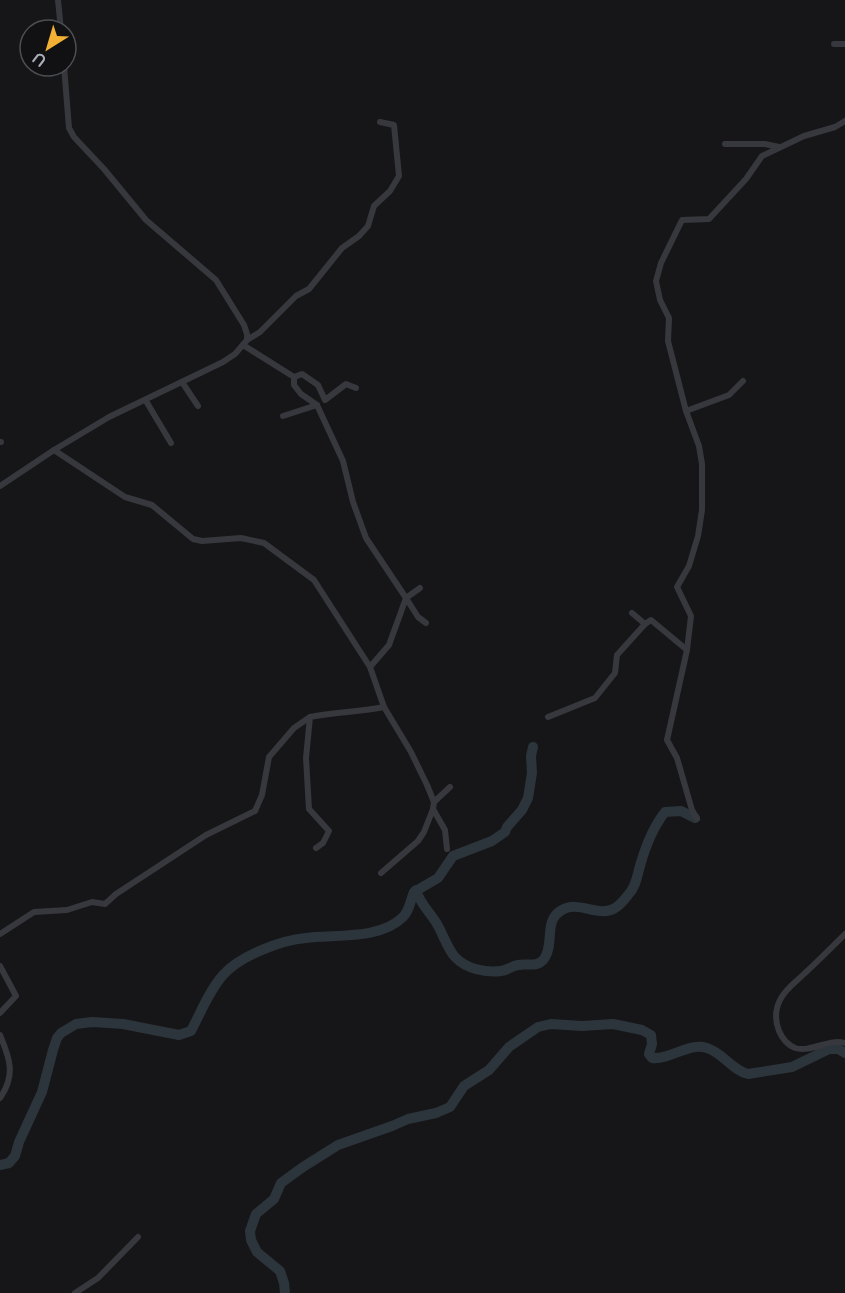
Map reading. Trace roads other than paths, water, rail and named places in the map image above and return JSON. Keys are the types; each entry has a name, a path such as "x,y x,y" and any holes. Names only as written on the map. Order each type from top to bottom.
{"street":[{"path":"58,0 60,18"},
{"path":"834,44 845,44"},
{"path":"65,78 69,128 74,137 146,220 216,280 248,334 245,343"},
{"path":"697,819 692,810 677,758 667,740 687,650 691,616 678,590 678,584 689,566 698,536 703,483 699,446 686,411 667,337 669,318 657,287 657,275 682,220 709,219 746,179 762,156 804,136 835,127 845,121"},
{"path":"0,486 109,417 223,362 260,332 296,296 309,289 342,248 364,232 370,223 374,206 396,182 399,171 394,125 380,122"},
{"path":"725,144 765,144 780,147"},
{"path":"245,343 294,377"},
{"path":"294,377 302,374 313,380 325,400"},
{"path":"294,377 294,385 301,394 317,405 343,461 356,512 366,538 418,617 426,623"},
{"path":"686,411 729,395 743,381"},
{"path":"182,382 198,406"},
{"path":"283,416 317,405 345,385 356,388"},
{"path":"146,401 171,443"},
{"path":"54,450 125,497 152,506 197,540 241,538 264,543 314,580 370,667 384,707 411,752 445,830 447,849"},
{"path":"370,667 388,645 405,598 420,588"},
{"path":"632,613 645,624"},
{"path":"548,717 595,698 615,673 617,655 651,620 687,650"},
{"path":"0,934 34,912 67,910 92,902 105,904 116,894 206,835 255,811 262,795 269,757 294,728 310,717 327,713 368,711 384,707"},
{"path":"310,717 306,758 309,808 329,831 323,843 316,848"},
{"path":"381,873 418,841 424,832 433,805 450,787"},
{"path":"845,934 786,992 776,1012 781,1035 787,1043 795,1047 802,1049 828,1043 845,1043"},
{"path":"0,966 16,996 0,1013"},
{"path":"0,1035 11,1068 8,1086 0,1098"},
{"path":"75,1293 98,1278 138,1237"}],"waterway":[{"path":"0,1165 9,1163 15,1156 42,1092 53,1050 61,1033 76,1024 92,1022 123,1024 179,1035 191,1031 209,995 223,975 250,955 296,939 370,933 393,924 403,917 409,908 414,892 438,878 453,856 492,841 505,832 528,798 533,747"},
{"path":"416,890 452,953 465,965 483,971 495,971 518,965 535,964 541,962 547,953 551,926 556,914 569,907 609,911 617,907 631,892 647,845 665,812 681,811 695,818"},
{"path":"285,1293 280,1271 257,1252 251,1240 250,1231 256,1214 274,1199 281,1183 338,1145 408,1119 436,1113 450,1107 464,1086 489,1070 509,1047 538,1027 551,1024 582,1026 613,1024 642,1030 651,1035 652,1044 649,1054 652,1058 659,1058 693,1047 707,1048 748,1074 792,1067 829,1049 838,1049 845,1053"}]}
